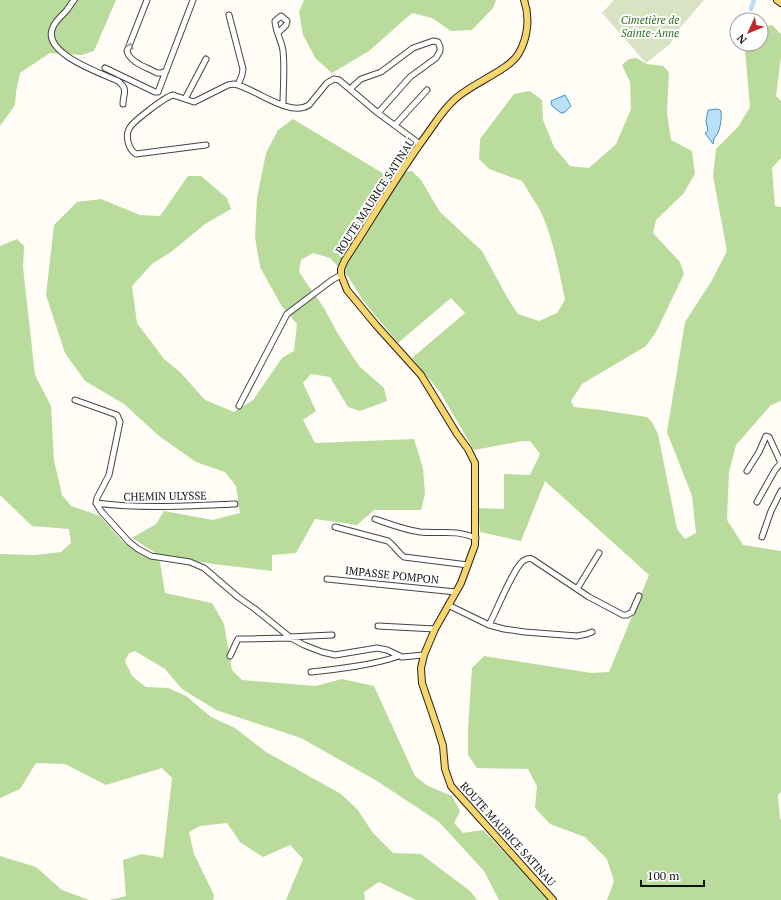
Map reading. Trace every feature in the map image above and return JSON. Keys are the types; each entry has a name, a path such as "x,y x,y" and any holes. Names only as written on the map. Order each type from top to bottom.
{"main road":[{"name":"ROUTE MAURICE SATINAU","path":"524,0 527,9 527,26 524,40 518,54 510,63 462,92 453,100 420,144 388,191 345,260 341,269 341,275 347,290 421,375 457,434 468,449 475,463 475,545 461,583 435,629 424,655 421,668 422,683 443,746 445,769 451,786 456,794 489,828 553,900"},
{"path":"777,0 781,3"}],"street":[{"path":"74,0 53,27 51,34 52,41 55,47 69,58 122,84 125,92 123,104"},
{"path":"147,0 127,51 132,59 156,72 161,73 166,71"},
{"path":"105,68 157,92 193,0"},
{"path":"229,15 243,69 238,85"},
{"path":"279,32 283,50 283,105"},
{"path":"350,89 361,79 381,72 413,48 433,41 438,42 440,51 436,58 410,77 378,113"},
{"path":"185,99 206,59"},
{"path":"206,145 136,154 130,148 128,139 129,127 148,110 169,96 173,95 196,101 231,84 238,85 283,105 296,108 306,106 327,83 334,79 339,80 378,113 420,144"},
{"path":"395,125 427,90"},
{"path":"240,406 287,314 332,280 341,275"},
{"path":"75,400 119,417 120,422 109,475 97,498 96,504 129,542 151,556 190,562 204,568 238,598 255,609 290,637 330,655 342,655 382,648 399,656"},
{"path":"747,471 759,452 766,436 769,437 781,463 775,470 757,502"},
{"path":"762,538 771,511 781,491"},
{"name":"CHEMIN ULYSSE","path":"96,504 118,506 155,506 235,504"},
{"path":"375,519 414,530 426,532 458,532 476,538"},
{"path":"335,527 388,541 393,544 404,557 468,565"},
{"path":"577,589 599,553"},
{"path":"489,625 515,572 524,560 529,558 603,605 627,615 632,612 639,596"},
{"name":"IMPASSE POMPON","path":"327,579 456,592"},
{"path":"448,605 489,625 525,632 577,636 592,632"},
{"path":"378,626 435,629"},
{"path":"230,656 238,639 332,635"},
{"path":"311,672 344,668 399,656 424,655"}],"green space":[{"path":"0,0 116,0 94,51 82,55 50,53 20,73 15,105 0,126"},
{"path":"304,0 496,0 493,8 472,30 451,31 432,18 412,13 369,51 332,73 316,59 303,35 299,12"},
{"name":"Cimetière de Sainte-Anne","path":"614,0 704,0 679,29 670,44 646,63 602,13"},
{"path":"772,25 781,34 781,57 776,96 781,101 781,158 772,168 775,206 781,207 781,401 771,405 736,445 729,472 727,520 743,545 781,551 781,792 778,795 781,819 781,900 607,900 614,881 607,859 585,837 550,824 535,808 537,786 528,769 477,768 468,755 472,668 484,656 591,673 609,672 649,575 545,481 521,541 480,532 478,508 504,509 504,474 530,475 540,454 530,441 522,441 474,450 440,392 412,358 465,313 451,298 398,343 364,302 349,278 330,258 313,253 301,260 299,272 324,308 338,334 359,366 384,388 387,401 360,411 348,407 330,377 311,374 303,383 316,411 303,420 315,443 414,439 423,468 425,494 421,510 374,510 357,525 315,519 296,553 272,555 272,571 213,564 157,554 132,538 156,524 164,511 213,520 240,513 236,486 225,472 196,462 159,436 124,404 85,381 65,353 46,295 54,225 77,202 101,199 140,215 160,216 188,176 201,176 227,198 231,209 205,224 171,252 152,264 132,286 137,323 164,359 181,373 205,400 234,412 253,400 282,358 294,351 297,324 281,305 260,267 255,237 257,198 266,153 278,130 293,119 384,174 412,171 421,180 440,212 482,251 518,314 539,321 557,313 565,300 549,232 540,210 522,181 489,169 479,159 480,139 514,94 530,91 542,100 543,120 554,147 570,166 589,168 616,144 631,109 630,82 622,65 629,59 636,58 647,64 663,66 669,72 667,113 671,140 692,151 695,174 683,194 656,220 653,233 680,262 684,274 656,332 646,346 582,384 571,401 574,407 647,417 652,422 658,434 677,529 685,539 696,533 692,496 667,432 685,322 711,282 727,251 713,176 716,149 738,127 750,107 745,52 769,52 769,26"},
{"path":"17,239 24,246 23,267 35,375 51,406 54,460 62,495 71,506 100,516 122,541 134,550 160,562 165,593 212,603 224,624 232,670 242,680 316,686 342,679 374,686 415,776 428,786 452,796 460,811 454,823 463,833 483,830 550,900 499,900 484,871 439,822 377,781 301,738 216,710 182,689 165,669 135,651 129,653 125,661 132,676 146,687 168,688 186,696 211,717 235,728 266,752 341,794 357,809 373,833 393,853 421,854 470,891 477,900 416,900 379,882 364,892 365,900 286,900 303,859 290,845 263,857 240,842 227,823 200,826 189,832 194,854 214,895 213,900 109,900 126,896 123,860 142,854 163,858 172,778 162,768 106,785 65,764 36,763 20,789 0,798 0,554 35,555 61,552 71,543 69,529 32,526 0,495 0,246"},
{"path":"0,856 36,867 62,890 89,900 0,900"}],"water":[{"path":"565,95 571,106 565,112 561,113 552,106 551,101"},
{"path":"718,109 721,111 721,122 713,144 705,133 708,131 706,121 708,110"}],"waterway":[{"path":"751,9 754,0"}]}
